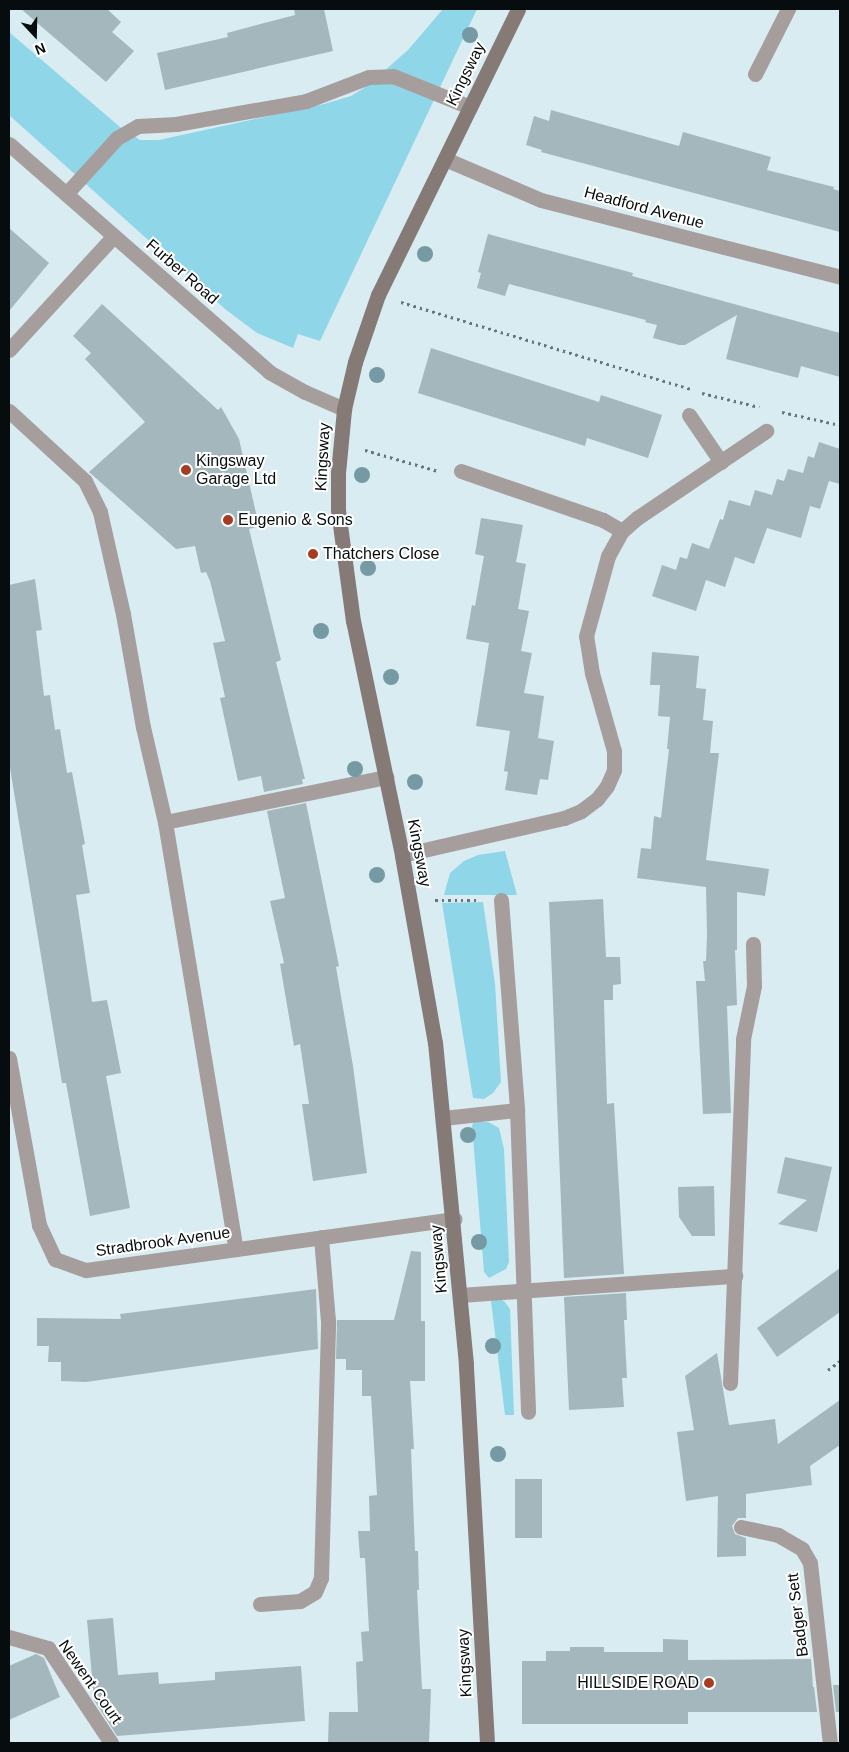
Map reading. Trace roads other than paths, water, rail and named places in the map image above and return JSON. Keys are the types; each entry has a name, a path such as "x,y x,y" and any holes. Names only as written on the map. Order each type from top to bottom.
{"street":[{"name":"Kingsway","path":"487,1743 466,1364 454,1219 434,1043 402,855 353,621 338,510 340,444 344,408 355,362 378,295 518,9"},
{"path":"755,74 788,9"},
{"path":"66,194 117,138 138,126 176,124 306,101 369,77 393,76 470,107"},
{"name":"Furber Road","path":"9,144 269,372 304,392 344,408"},
{"name":"Headford Avenue","path":"445,159 541,200 840,277"},
{"path":"9,350 114,236"},
{"path":"9,411 85,481 100,512 165,822 236,1249"},
{"path":"689,415 721,462"},
{"path":"402,855 564,818 581,811 598,800 608,786 614,770 614,751 591,666 586,636 608,556 622,531 637,518 766,431"},
{"path":"461,471 603,520 622,531"},
{"path":"165,822 386,777"},
{"path":"501,900 517,1110 528,1412"},
{"path":"730,1383 743,1039 754,986 753,944"},
{"name":"Stradbrook Avenue","path":"9,1058 39,1225 55,1259 86,1270 454,1219"},
{"path":"443,1118 517,1110"},
{"path":"260,1604 300,1600 315,1592 320,1578 328,1321 321,1238"},
{"path":"460,1295 735,1276"},
{"name":"Badger Sett","path":"741,1527 778,1535 802,1549 810,1563 830,1743"},
{"name":"Newent Court","path":"9,1637 48,1648 111,1743"}],"place":[{"name":"Kingsway Garage Ltd","path":"186,470"},
{"name":"Eugenio & Sons","path":"228,520"},
{"name":"Thatchers Close","path":"313,554"},
{"name":"HILLSIDE ROAD","path":"709,1683"}]}
